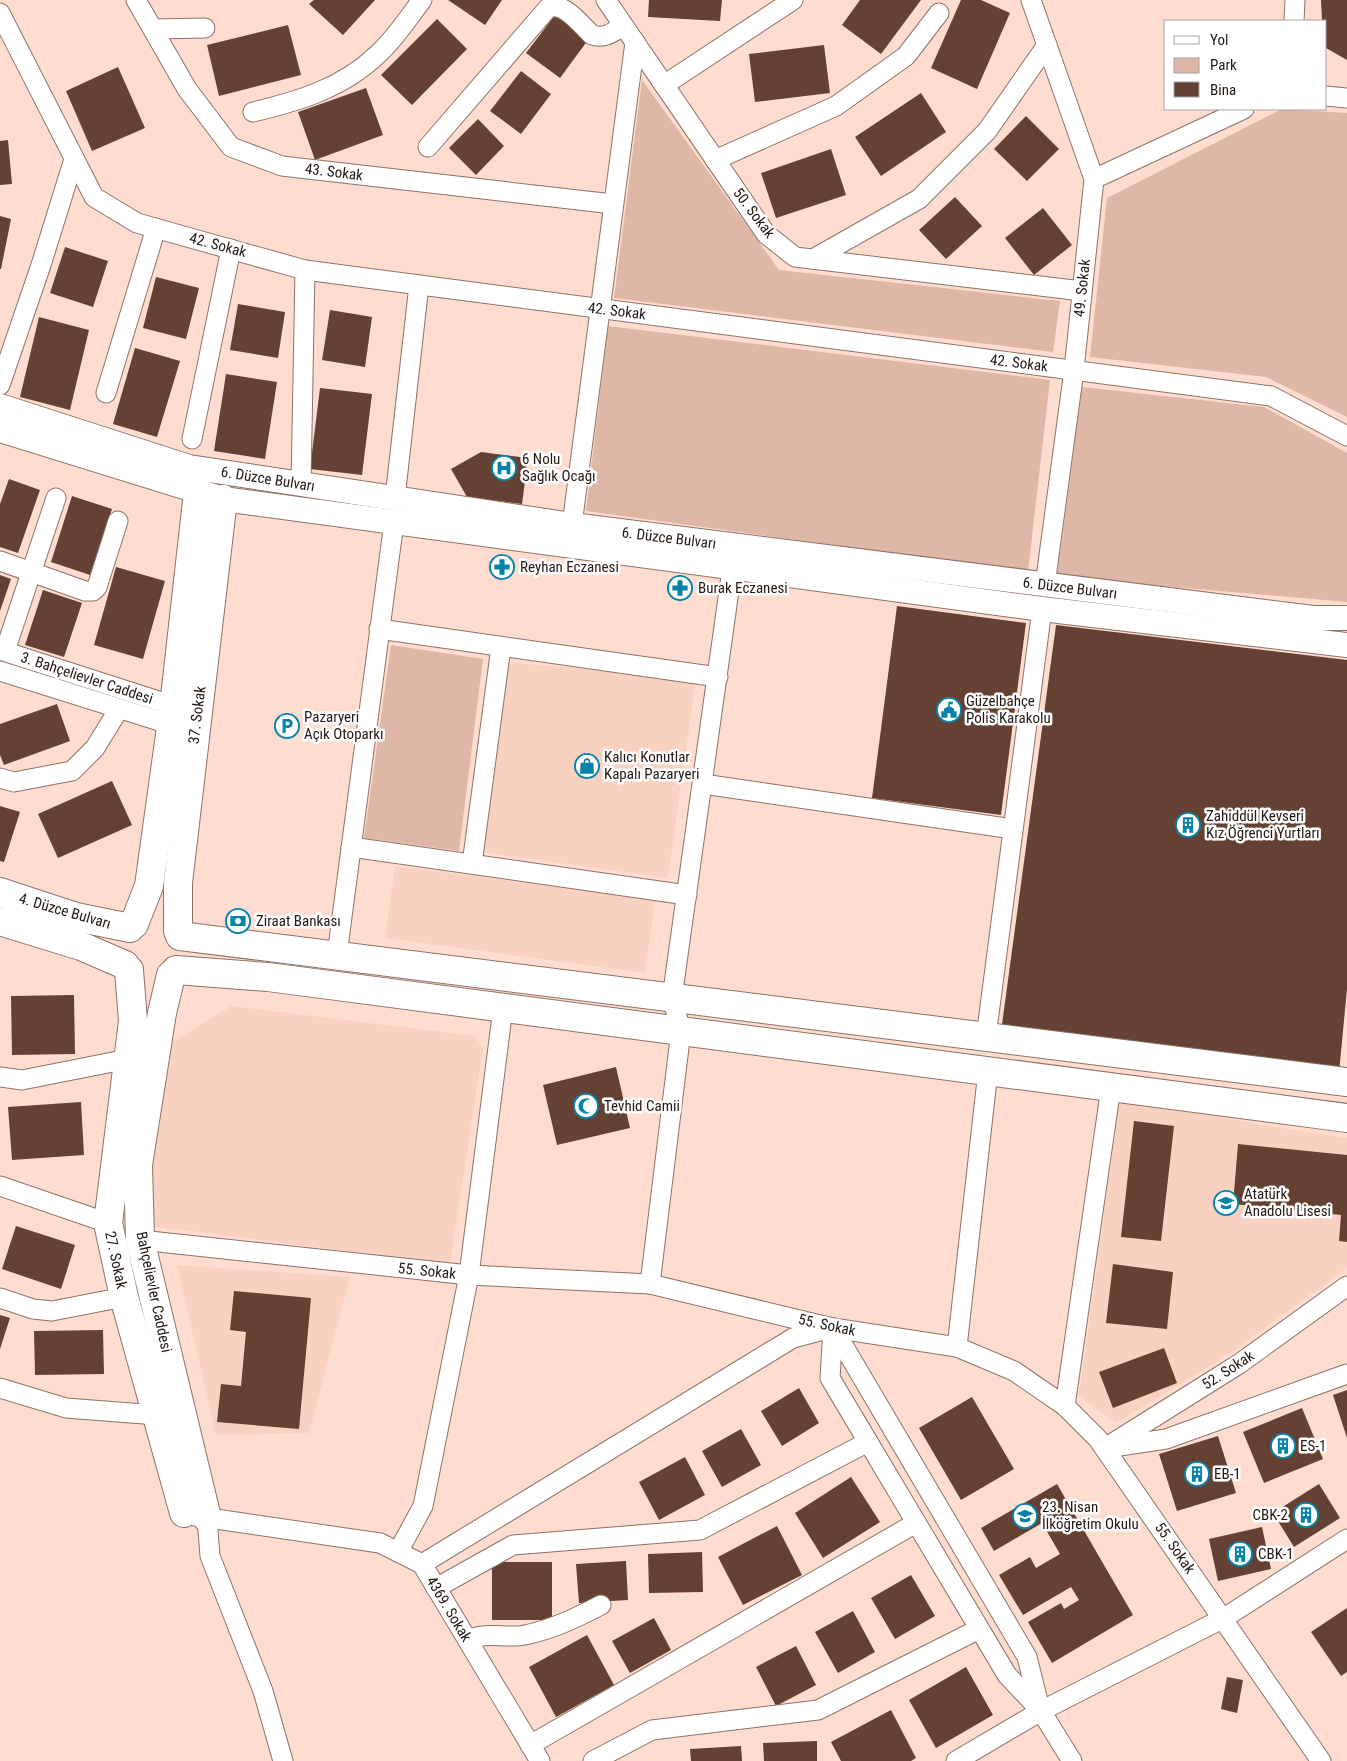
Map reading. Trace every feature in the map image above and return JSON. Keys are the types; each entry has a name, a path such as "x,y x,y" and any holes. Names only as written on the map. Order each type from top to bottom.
{"main road":[{"name":"37. Sokak","path":"179,933 178,882 185,823 195,632 210,496"},
{"path":"132,926 152,918 171,924 179,933 184,950 182,959 173,972 163,979 145,980 127,968 122,946 149,886 173,716 195,632"},
{"path":"158,820 185,823"},
{"name":"4. Düzce Bulvarı","path":"0,892 76,917 132,926"},
{"name":"4. Düzce Bulvarı","path":"0,920 81,946 127,968"},
{"path":"179,933 672,998 1347,1082"},
{"name":"27. Sokak","path":"127,968 133,1021 108,1223 124,1297 157,1415 196,1516"},
{"path":"173,972 268,977 1347,1118"},
{"name":"Bahçelievler Caddesi","path":"173,972 162,1013 138,1165 140,1240 196,1516"}],"street":[{"name":"43. Sokak","path":"136,0 187,89 231,147 282,166 613,204"},
{"path":"253,112 319,94 342,81 378,54 422,0"},
{"name":"50. Sokak","path":"606,0 766,234 796,258 1082,291"},
{"path":"664,84 793,0"},
{"name":"49. Sokak","path":"1031,0 1094,180 1074,370 1045,585"},
{"path":"1294,20 1295,0"},
{"path":"428,147 548,8 555,6 562,8 592,35 606,36 623,26"},
{"name":"42. Sokak","path":"0,13 94,197 137,223 305,270 1271,396 1347,436"},
{"path":"715,160 836,106 906,56 939,13"},
{"path":"153,29 205,28"},
{"path":"572,525 635,42"},
{"path":"813,259 919,199 987,131 1047,45"},
{"path":"1327,96 1347,98"},
{"path":"1094,180 1242,110"},
{"path":"0,385 42,265 74,159"},
{"path":"106,392 156,228"},
{"path":"192,439 231,249"},
{"path":"300,484 305,270"},
{"path":"395,498 419,284"},
{"name":"6. Düzce Bulvarı","path":"0,406 189,467 572,525 734,557 1042,609 1347,645"},
{"name":"6. Düzce Bulvarı","path":"0,430 210,496 394,522 734,557 1045,585 1313,618 1347,618"},
{"path":"4,646 56,498"},
{"path":"0,561 85,591 93,590 97,587 118,521"},
{"path":"337,955 394,522"},
{"path":"650,1284 681,1031 672,998 734,557"},
{"path":"986,1037 1042,609"},
{"path":"379,629 718,677"},
{"name":"3. Bahçelievler Caddesi","path":"4,646 173,716"},
{"path":"472,864 501,646"},
{"name":"3. Bahçelievler Caddesi","path":"0,671 119,709 173,716"},
{"path":"0,685 18,677"},
{"path":"0,778 14,782 72,771 95,748 119,709"},
{"path":"703,784 1013,829"},
{"path":"351,846 687,895"},
{"path":"398,1552 423,1506 469,1275 503,1008"},
{"path":"0,1078 22,1080 128,1059"},
{"path":"957,1347 988,1071"},
{"path":"1066,1406 1111,1087"},
{"path":"0,1186 108,1223"},
{"name":"55. Sokak","path":"140,1240 469,1275 650,1284 833,1328 957,1347 1014,1371 1066,1406 1105,1448 1321,1761"},
{"name":"52. Sokak","path":"1105,1448 1239,1364 1347,1286"},
{"path":"0,1298 33,1309 52,1311 124,1297"},
{"path":"833,1328 830,1378 1006,1675 1041,1711 1072,1761"},
{"path":"422,1564 793,1338 833,1328"},
{"path":"833,1328 1027,1657 1041,1711"},
{"path":"1105,1448 1166,1439 1347,1374"},
{"path":"0,1388 66,1408 157,1415"},
{"path":"436,1588 513,1545 700,1530 868,1442"},
{"path":"196,1516 264,1691 283,1761"},
{"name":"4369. Sokak","path":"196,1516 380,1543 422,1564 535,1753"},
{"path":"535,1753 916,1523"},
{"path":"956,1761 1041,1711 1224,1618 1347,1539"},
{"path":"468,1640 482,1635 524,1635 560,1626 601,1605"},
{"path":"593,1761 652,1730 818,1710 979,1629"}],"shaded area":[{"name":"Kalıcı Konutlar Kapalı Pazaryeri","path":"504,662 696,679 668,878 479,852"},
{"path":"395,866 655,900 645,973 385,938"},
{"path":"231,1006 475,1036 483,1048 450,1264 150,1226 149,1209 163,1048"},
{"name":"Atatürk Anadolu Lisesi","path":"1120,1097 1268,1126 1347,1138 1347,1268 1226,1356 1116,1423 1079,1396"},
{"path":"177,1265 350,1277 309,1433 216,1435"}],"green space":[{"path":"642,80 779,270 1060,301 1053,352 614,298"},
{"path":"1280,110 1347,113 1347,417 1266,377 1090,357 1107,198"},
{"path":"608,326 1050,380 1028,572 586,511"},
{"path":"1082,387 1264,407 1347,453 1347,602 1057,577"},
{"path":"391,645 483,659 459,851 364,838"}],"building":[{"path":"314,0 375,0 343,35 309,4"},
{"path":"448,0 502,0 485,25"},
{"path":"649,0 722,0 720,21 648,17"},
{"path":"860,0 921,0 881,54 842,25"},
{"path":"961,0 981,0 1010,13 977,89 931,68"},
{"path":"1321,0 1347,0 1347,60 1327,49 1327,20 1322,20"},
{"path":"555,15 588,40 560,78 526,53"},
{"path":"437,19 467,49 412,105 381,75"},
{"path":"288,25 301,75 219,96 207,45"},
{"path":"824,45 830,93 755,102 749,54"},
{"path":"118,67 145,128 92,151 66,91"},
{"path":"521,71 551,94 521,134 490,111"},
{"path":"366,88 383,135 315,160 298,112"},
{"path":"921,93 946,132 881,176 855,137"},
{"path":"1026,116 1059,149 1027,181 994,149"},
{"path":"478,119 504,146 476,175 449,148"},
{"path":"8,140 12,184 0,185 0,141"},
{"path":"831,149 846,195 776,218 761,173"},
{"path":"955,197 982,226 946,259 919,230"},
{"path":"1043,208 1072,245 1034,275 1005,238"},
{"path":"0,216 11,219 1,269 0,269"},
{"path":"65,247 108,261 93,307 50,293"},
{"path":"156,277 199,288 186,339 143,328"},
{"path":"238,304 285,312 278,358 230,350"},
{"path":"330,310 372,317 365,367 322,360"},
{"path":"39,317 89,330 70,410 20,397"},
{"path":"135,348 180,361 157,437 113,424"},
{"path":"226,374 277,382 265,459 214,451"},
{"path":"320,388 372,394 362,475 310,469"},
{"path":"481,452 528,458 522,504 467,497 451,469"},
{"path":"9,479 40,490 18,553 0,547 0,504"},
{"path":"72,496 112,509 90,575 51,562"},
{"path":"116,567 165,581 143,659 94,645"},
{"path":"0,575 11,579 0,611"},
{"path":"43,590 82,603 64,657 25,645"},
{"name":"Güzelbahçe Polis Karakolu","path":"897,606 1026,623 1001,815 872,798"},
{"name":"Zahiddül Kevseri Kız Öğrenci Yurtları","path":"1056,625 1347,660 1347,989 1339,1073 1001,1032"},
{"path":"57,704 70,741 4,765 0,755 0,724"},
{"path":"112,781 132,825 58,858 38,814"},
{"path":"0,806 20,812 4,862 0,861"},
{"path":"74,995 75,1054 12,1055 11,996"},
{"name":"Tevhid Camii","path":"616,1067 630,1128 557,1145 543,1085"},
{"path":"81,1102 84,1155 12,1160 8,1107"},
{"path":"1134,1121 1174,1126 1161,1241 1121,1237"},
{"name":"Atatürk Anadolu Lisesi","path":"1238,1144 1347,1155 1347,1242 1339,1241 1341,1215 1233,1204"},
{"path":"16,1226 75,1245 61,1289 2,1269"},
{"path":"1113,1264 1173,1272 1167,1329 1106,1323"},
{"path":"234,1291 311,1298 299,1429 217,1422 221,1384 241,1386 246,1332 230,1330"},
{"path":"0,1315 10,1318 0,1349"},
{"path":"103,1330 104,1374 35,1375 34,1331"},
{"path":"1164,1348 1177,1383 1113,1408 1099,1372"},
{"path":"799,1388 819,1423 782,1446 761,1411"},
{"path":"1347,1390 1347,1438 1333,1395"},
{"path":"972,1397 1014,1469 961,1500 919,1428"},
{"name":"ES-1","path":"1302,1408 1323,1459 1264,1483 1243,1432"},
{"path":"741,1429 761,1465 722,1487 702,1451"},
{"name":"EB-1","path":"1218,1436 1236,1493 1177,1511 1159,1454"},
{"path":"685,1457 705,1495 659,1520 639,1482"},
{"path":"851,1477 880,1522 823,1558 795,1513"},
{"path":"1057,1484 1133,1615 1052,1663 1028,1622 1061,1603 1064,1609 1079,1600 1071,1587 1023,1615 999,1575 1030,1557 1036,1568 1060,1554 1042,1523 994,1551 981,1528"},
{"name":"CBK-2","path":"1319,1484 1340,1518 1294,1547 1273,1513"},
{"path":"777,1526 802,1575 743,1605 718,1557"},
{"name":"CBK-1","path":"1262,1527 1271,1569 1218,1581 1209,1539"},
{"path":"702,1552 703,1592 649,1593 648,1554"},
{"path":"626,1561 628,1600 579,1603 576,1564"},
{"path":"492,1562 552,1562 552,1620 492,1620"},
{"path":"911,1575 935,1616 895,1639 871,1598"},
{"path":"1347,1608 1347,1672 1341,1676 1311,1632"},
{"path":"853,1611 875,1652 838,1673 815,1632"},
{"path":"654,1618 671,1650 630,1673 612,1641"},
{"path":"587,1635 614,1685 556,1717 529,1667"},
{"path":"796,1646 816,1685 776,1706 756,1667"},
{"path":"966,1667 993,1715 936,1748 909,1700"},
{"path":"1227,1677 1243,1680 1237,1713 1221,1709"},
{"path":"891,1710 916,1758 911,1761 841,1761 831,1742"},
{"path":"817,1741 817,1761 764,1761 763,1743"},
{"path":"741,1746 742,1761 691,1761 690,1749"}],"place":[{"name":"6 Nolu Sağlık Ocağı","path":"504,468"},
{"name":"Reyhan Eczanesi","path":"502,567"},
{"name":"Burak Eczanesi","path":"680,588"},
{"name":"Güzelbahçe Polis Karakolu","path":"949,710"},
{"name":"Pazaryeri Açık Otoparkı","path":"287,726"},
{"name":"Kalıcı Konutlar Kapalı Pazaryeri","path":"587,766"},
{"name":"Zahiddül Kevseri Kız Öğrenci Yurtları","path":"1188,825"},
{"name":"Ziraat Bankası","path":"238,921"},
{"name":"Tevhid Camii","path":"586,1106"},
{"name":"Atatürk Anadolu Lisesi","path":"1226,1203"},
{"name":"ES-1","path":"1283,1446"},
{"name":"EB-1","path":"1197,1474"},
{"name":"CBK-2","path":"1306,1515"},
{"name":"23. Nisan İlköğretim Okulu","path":"1025,1516"},
{"name":"CBK-1","path":"1240,1554"}]}
